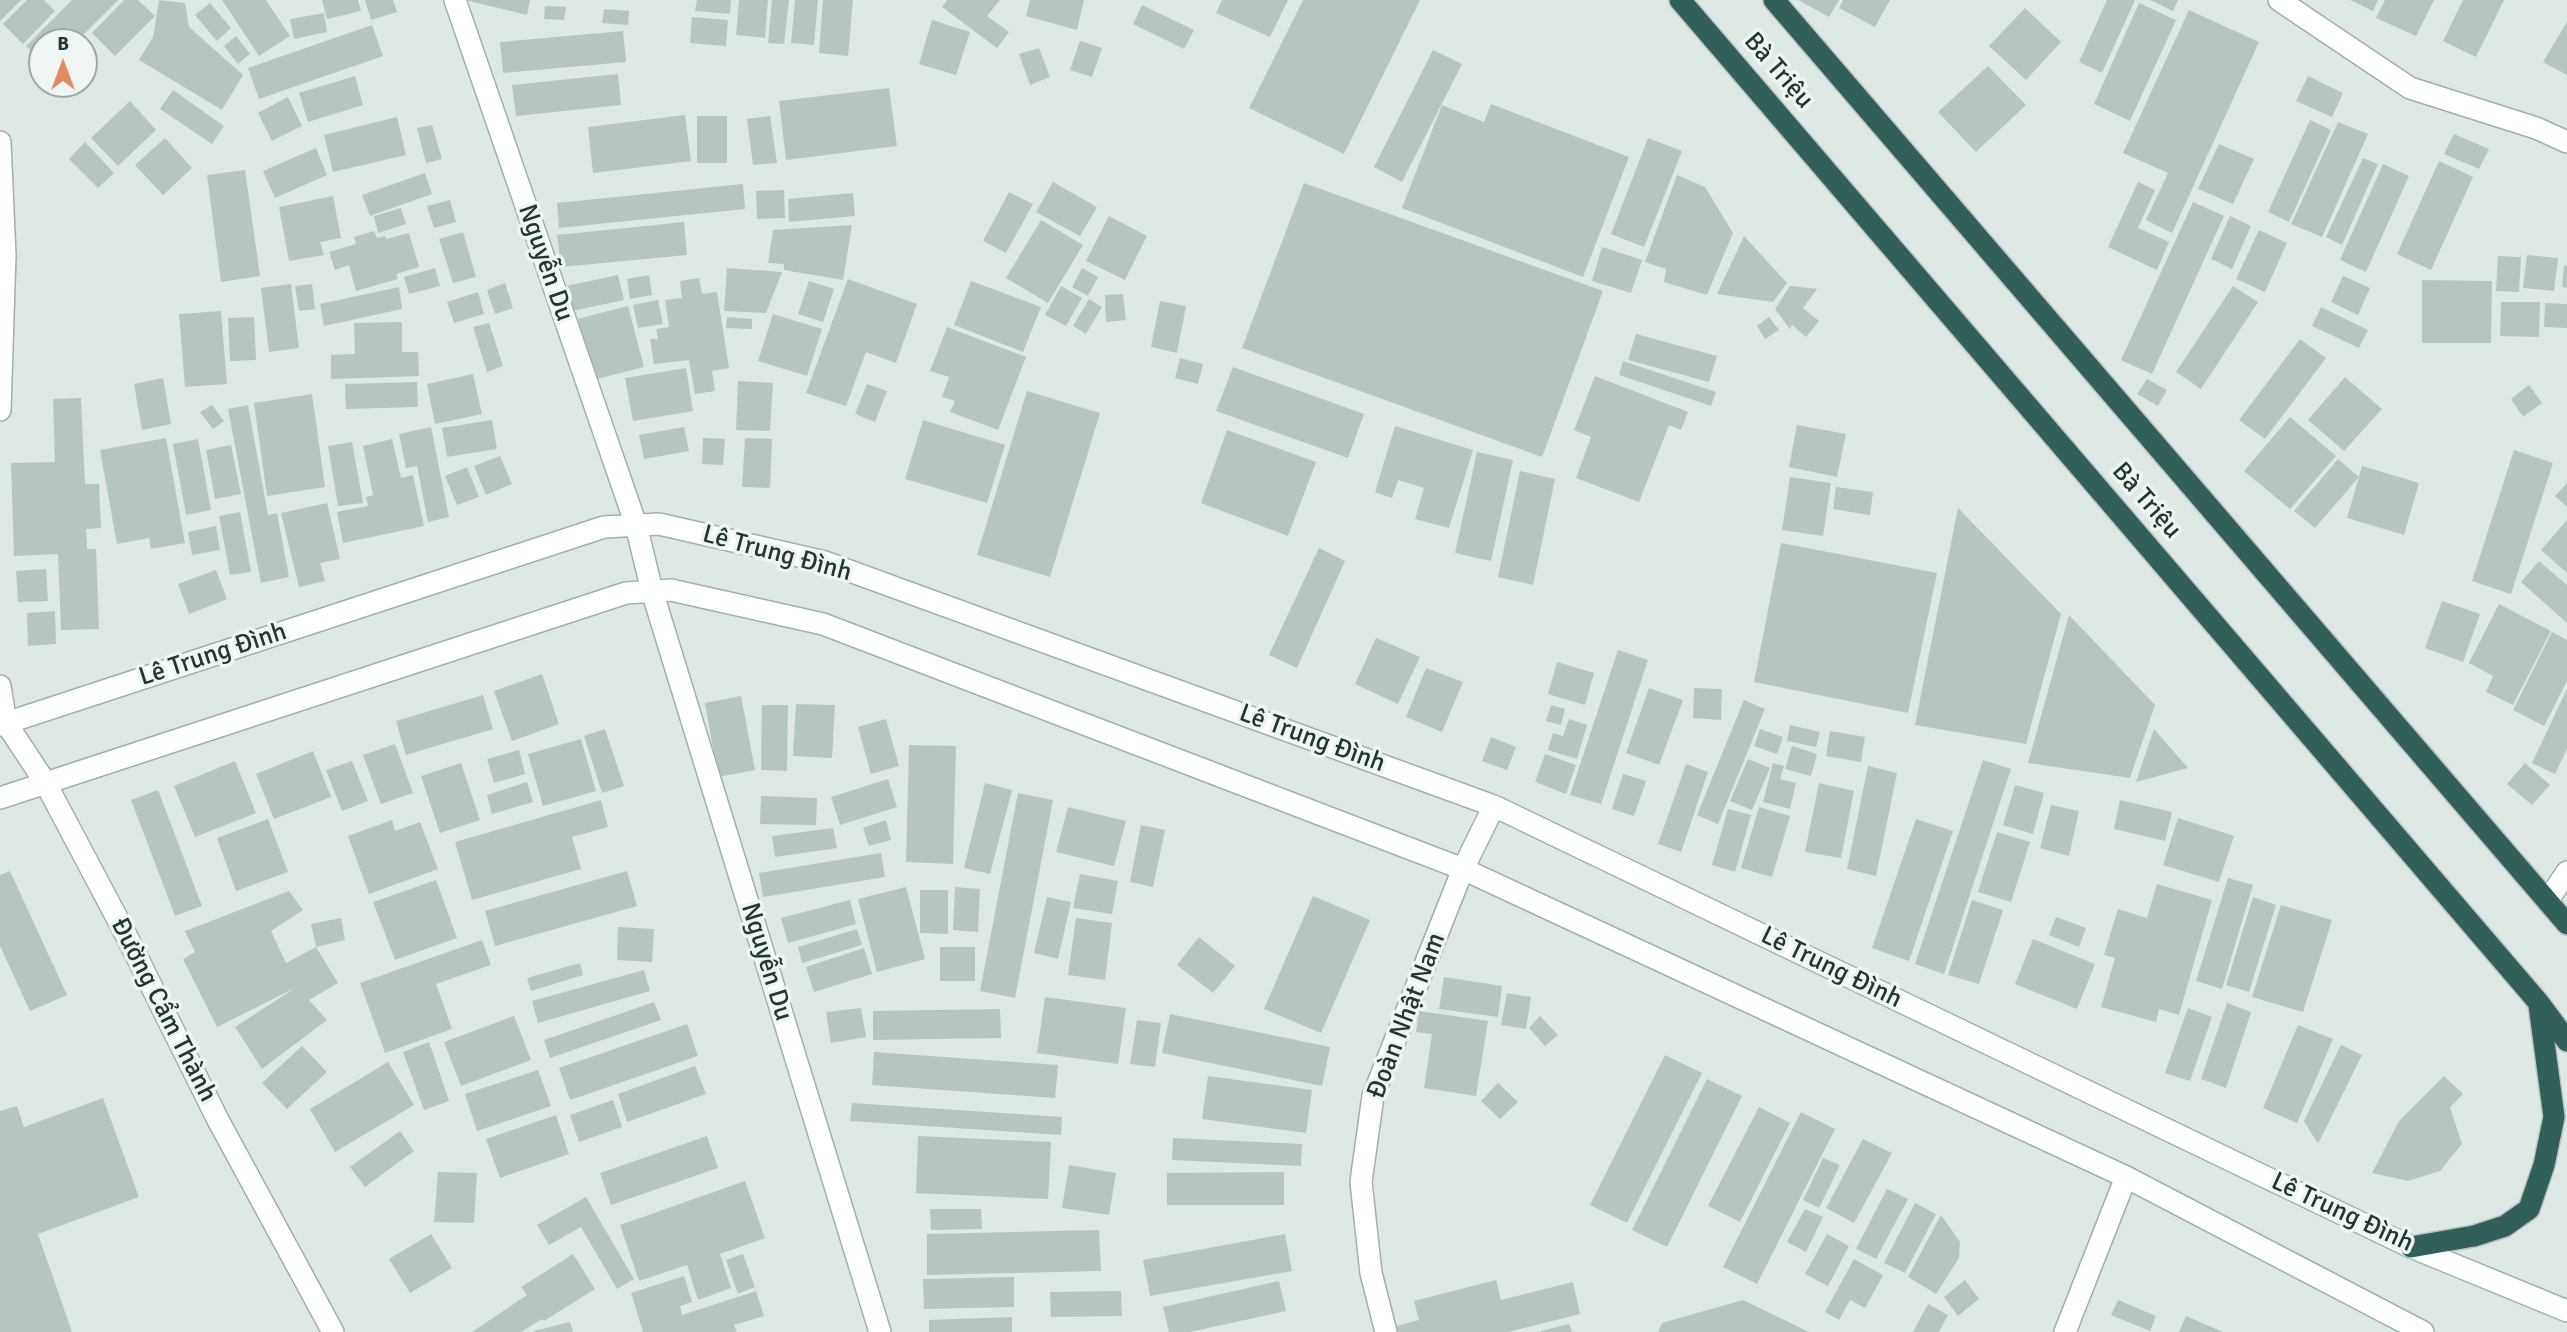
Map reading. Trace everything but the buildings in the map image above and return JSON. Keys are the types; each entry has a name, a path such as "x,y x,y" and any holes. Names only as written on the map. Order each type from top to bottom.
{"highway":[{"name":"Bà Triệu","path":"1680,0 2539,1003 2567,1041"},
{"name":"Bà Triệu","path":"1774,0 2567,924"},
{"path":"2411,1247 2474,1236 2505,1226 2529,1209 2544,1165 2554,1117 2539,1003"}],"main road":[{"name":"Nguyễn Du","path":"455,0 636,525 652,591 880,1332"},
{"path":"2279,0 2410,88 2536,128 2567,142"},
{"path":"0,142 5,255 0,410"},
{"name":"Lê Trung Đình","path":"3,724 604,527 659,524 825,562 1494,806 2411,1247 2567,1311"},
{"path":"0,798 626,593 671,590 823,624 1463,869 2126,1177 2421,1331"},
{"name":"Đường Cẩm Thành","path":"0,686 3,724 45,782 126,935 218,1120 332,1332"},
{"name":"Đoàn Nhật Nam","path":"1385,1332 1371,1273 1361,1182 1373,1096 1463,869 1494,806"},
{"path":"2548,900 2567,872"},
{"path":"2065,1332 2126,1177"}]}
